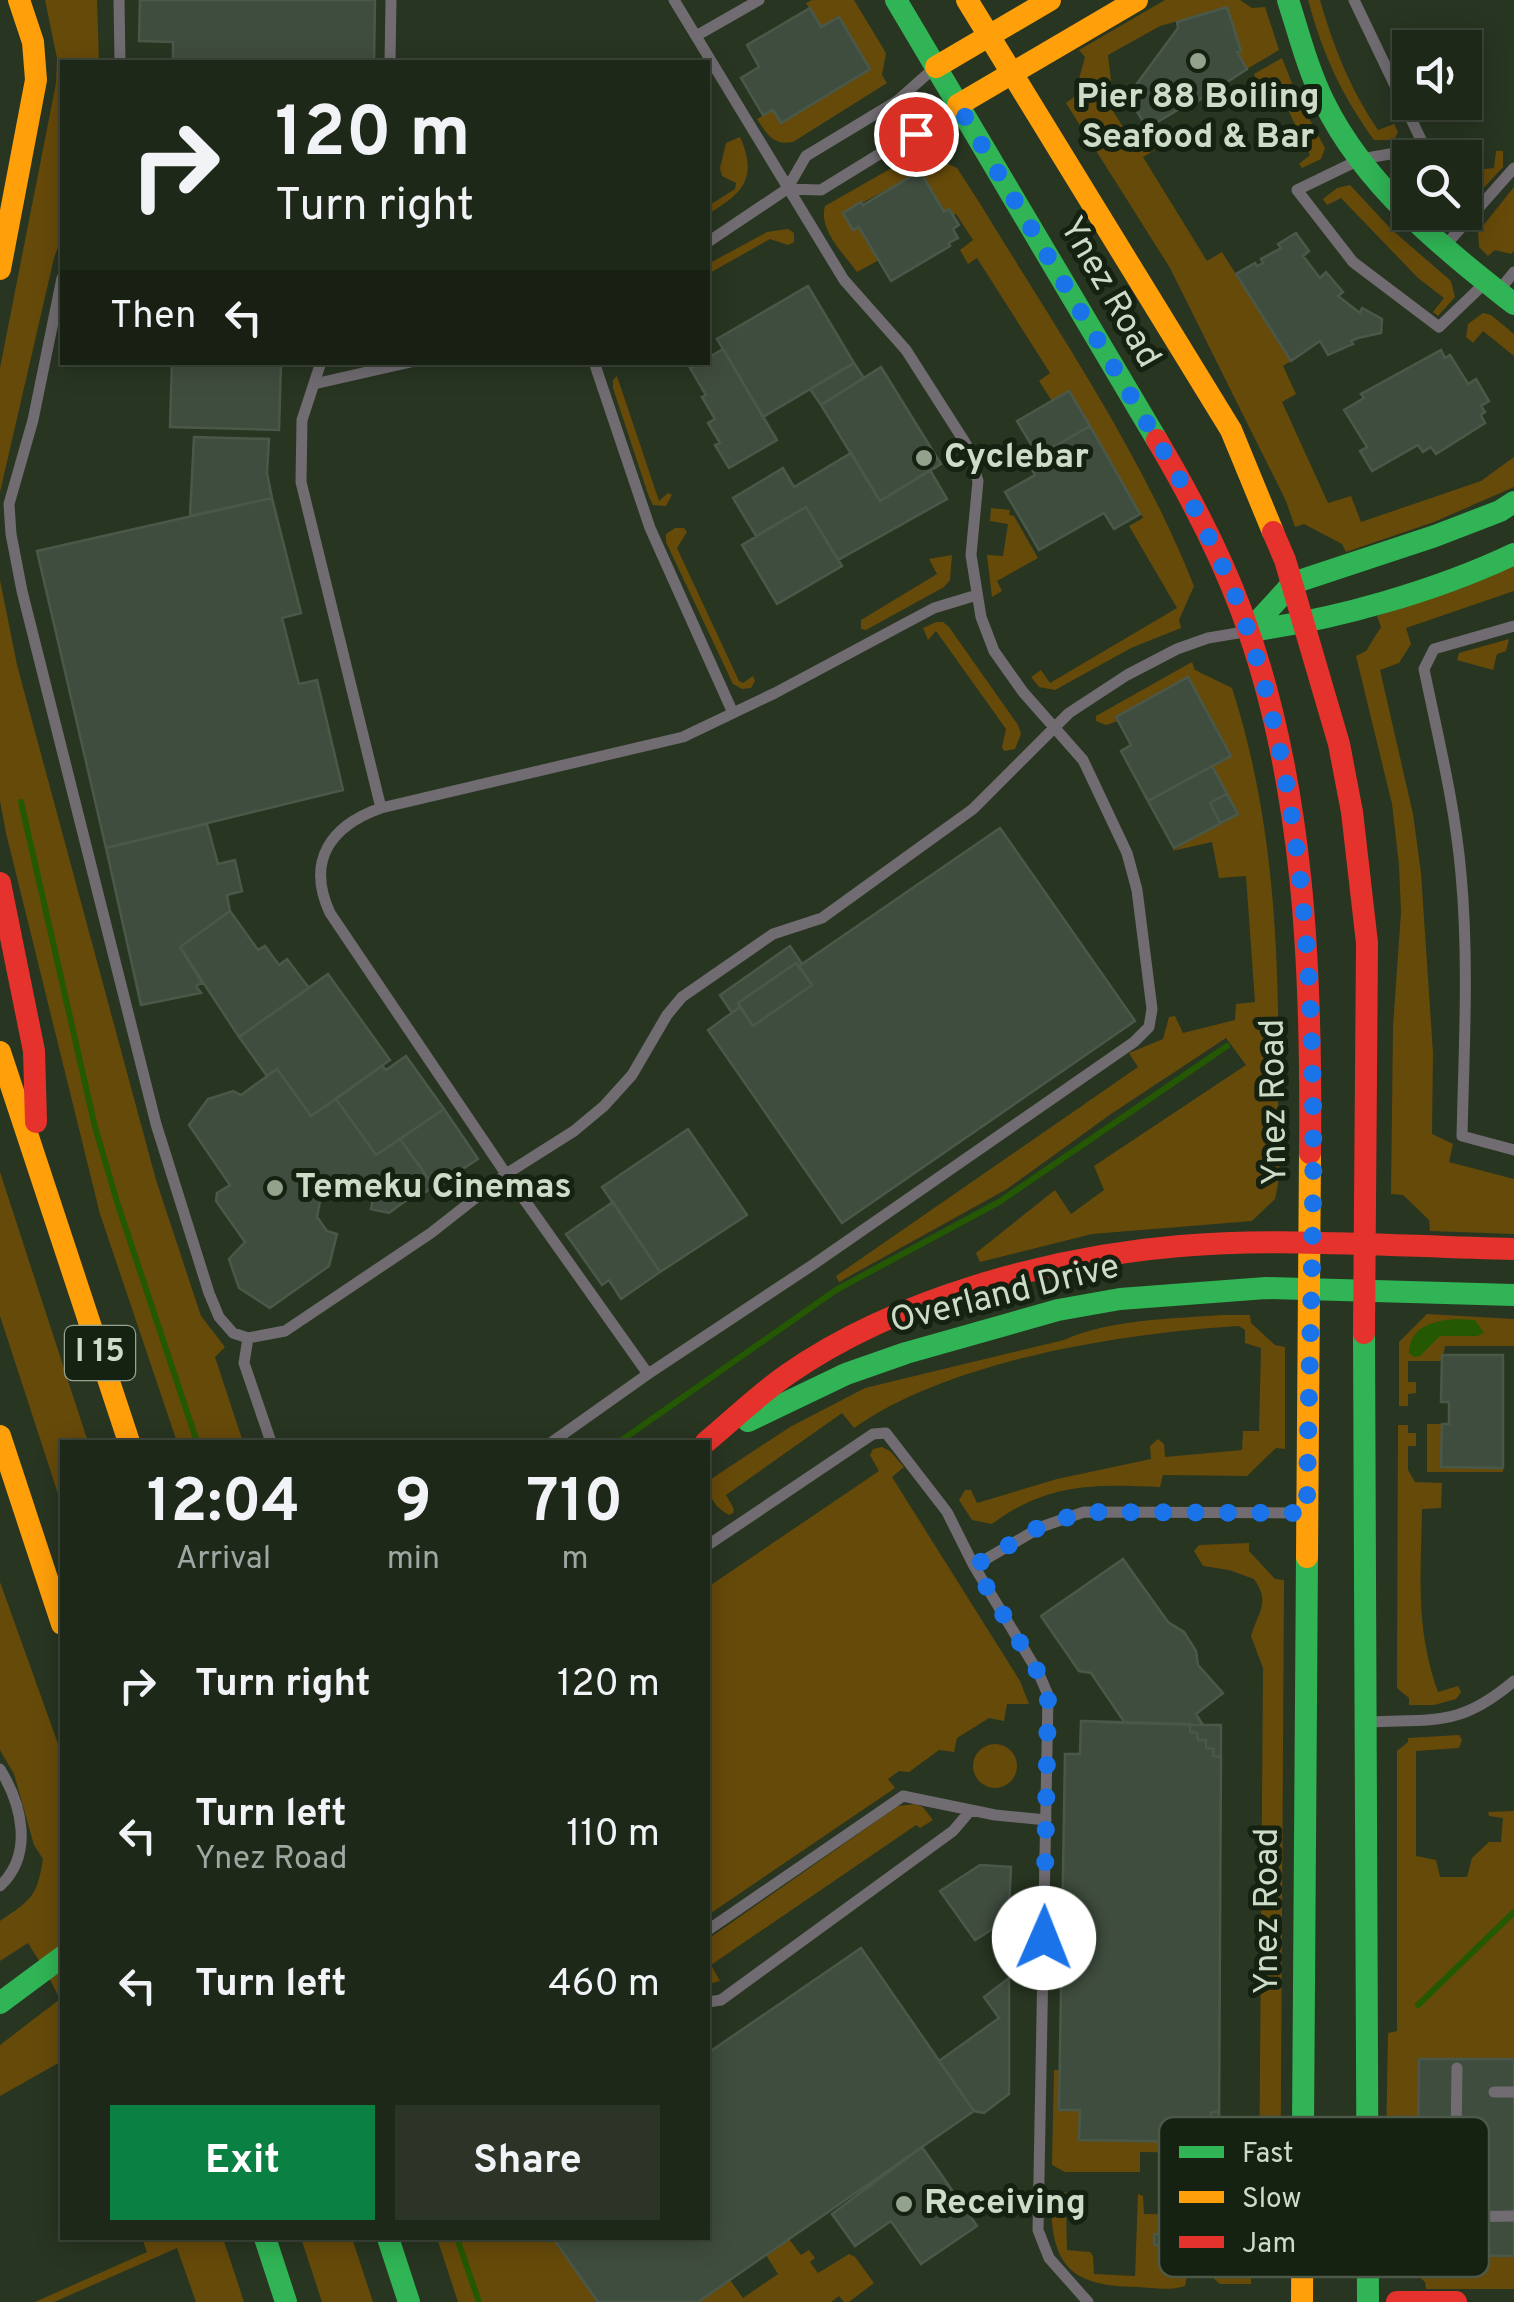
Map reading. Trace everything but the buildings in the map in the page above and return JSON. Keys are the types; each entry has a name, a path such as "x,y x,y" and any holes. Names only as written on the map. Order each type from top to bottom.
{"main road":[{"path":"0,269 36,102 38,65 32,27 20,0"},
{"name":"Ynez Road","path":"896,0 1176,472 1213,546 1248,631 1282,766 1302,906 1311,1061 1303,2117"},
{"name":"Ynez Road","path":"967,0 1231,430 1270,518 1292,583 1339,744 1349,795 1367,943 1368,2117"},
{"path":"936,66 1050,0"},
{"path":"958,105 1138,0"},
{"path":"1288,0 1313,79 1331,117 1360,159 1401,207 1499,293"},
{"path":"1248,631 1292,583 1435,536 1514,502"},
{"path":"1248,631 1305,624 1405,594 1514,554"},
{"path":"0,882 34,1051 36,1161"},
{"name":"I 15","path":"0,1052 128,1440"},
{"name":"Overland Drive","path":"709,1440 788,1374 867,1330 929,1302 1056,1263 1179,1246 1310,1243 1514,1250"},
{"name":"Overland Drive","path":"710,1440 846,1374 1058,1310 1193,1291 1514,1294"},
{"path":"0,1436 60,1618"},
{"path":"0,2003 60,1960"},
{"path":"265,2240 286,2302"},
{"path":"389,2240 409,2302"},
{"name":"Ynez Road","path":"1302,2277 1302,2302"},
{"name":"Ynez Road","path":"1368,2277 1368,2302"},
{"path":"1397,2302 1456,2302"}],"lane":[{"path":"119,0 120,60"},
{"path":"390,60 391,0"},
{"path":"555,1440 1134,1042 1150,1027 1152,1008 1137,890 1127,853 1082,760 1023,692 994,651 976,595 972,555 978,481 966,444 906,350 848,285 674,0"},
{"path":"696,36 759,0"},
{"path":"1354,0 1425,148 1383,152 1360,159 1297,190 1353,262 1439,328 1499,293 1514,272"},
{"path":"710,241 787,188 806,156 897,101 936,66"},
{"path":"787,188 821,190 958,105"},
{"path":"1444,247 1514,168"},
{"path":"60,288 33,420 12,484 10,534 156,1124 219,1317 233,1334 248,1338 286,1331 431,1233 506,1174 574,1131 632,1076 667,1015 682,997 773,934 822,918 974,809 1070,713 1127,675 1178,649 1208,638 1248,631"},
{"path":"320,365 302,420 301,482 381,808"},
{"path":"314,384 398,365"},
{"path":"595,365 650,528 733,713"},
{"path":"648,1374 506,1174 330,913 319,877 327,847 354,818 381,808 683,736 934,608 976,595"},
{"path":"1509,627 1434,648 1424,669 1453,808 1461,875 1465,942 1462,1136 1514,1150"},
{"path":"248,1338 244,1363 270,1440"},
{"path":"710,1544 874,1434 886,1433 947,1512 974,1566 1039,1674 1048,1696 1038,2230 1049,2258 1088,2302"},
{"path":"974,1566 1041,1526 1084,1512 1307,1513"},
{"path":"1367,1723 1456,1718 1496,1697 1514,1681"},
{"path":"0,1769 12,1788 21,1820 17,1866 0,1886"},
{"path":"710,1929 903,1796 1046,1820"},
{"path":"710,2002 722,2000 804,1942 953,1832 970,1810"},
{"path":"1456,2117 1457,2068"},
{"path":"1494,2092 1514,2092"}],"shaded area":[{"path":"45,0 97,0 99,60 60,60 60,242 0,492 0,368 56,83 57,58"},
{"path":"854,0 886,53 882,75 887,83 793,142 780,142 757,119 773,110 781,122 870,70 839,18 821,27 806,3"},
{"path":"1165,0 1240,0 1252,8 1265,7 1279,50 1247,69 1237,52 1240,51 1226,8 1160,26 1108,55 1111,81 1105,98 1134,145 1151,136 1158,148 1143,157 1207,261 1222,252 1291,361 1283,366 1296,394 1282,402 1328,503 1351,496 1361,522 1481,481 1514,457 1514,487 1434,522 1346,552 1342,544 1304,524 1295,527 1286,501 1170,268 1066,103 1074,97 1085,57 1079,50"},
{"path":"1308,0 1320,0 1359,100 1378,130 1394,124 1398,132 1394,140 1374,140 1342,90"},
{"path":"1282,58 1325,148 1321,159 1302,168 1299,164 1310,155 1275,83 1260,88 1254,74"},
{"path":"740,137 747,175 738,192 710,213 710,205 735,189 736,183 722,176 720,168 726,143"},
{"path":"925,149 928,155 957,168 1066,343 1148,486 1194,586 1179,620 1181,628 1131,648 1055,690 1039,687 1031,677 1041,670 1050,683 1177,608 1129,526 1143,518 1069,392 1052,401 1039,381 1050,373 977,258 968,264 960,250 973,240 956,214 949,209 944,212 920,172 843,213 853,230 859,227 879,260 857,272 829,233 825,206"},
{"path":"1496,151 1503,151 1503,167 1482,190 1482,169 1494,168"},
{"path":"1350,185 1392,230 1451,281 1455,297 1438,316 1433,312 1444,298 1418,278 1341,198 1327,205 1323,199 1337,188"},
{"path":"1514,187 1514,251 1511,254 1495,250 1488,256 1479,247 1478,232"},
{"path":"788,229 794,233 794,242 788,245 770,239 710,273 710,263 767,232"},
{"path":"1483,313 1514,334 1514,356 1483,331 1473,343 1466,337 1468,324"},
{"path":"617,376 659,501 668,493 672,495 666,506 653,505 649,497 613,388"},
{"path":"991,508 1010,510 1009,515 1014,516 1038,558 997,581 1002,591 992,597 987,555 1003,556 1008,524 990,521"},
{"path":"675,528 687,532 677,548 739,681 743,683 753,676 751,688 733,684 666,542 666,534"},
{"path":"952,555 950,580 944,587 866,630 861,629 861,620 937,574 929,559"},
{"path":"1514,564 1514,591 1406,628 1411,644 1399,663 1380,670 1413,814 1421,873 1433,1053 1432,1134 1453,1144 1449,1162 1514,1179 1514,1234 1430,1231 1429,1220 1403,1195 1391,1194 1393,1027 1401,912 1399,865 1392,804 1356,656 1366,651 1381,627 1377,616"},
{"path":"0,580 17,665 156,1180 201,1316 225,1347 215,1357 242,1440 176,1440 100,1214 0,801"},
{"path":"936,622 949,627 1018,725 1021,734 1015,749 1004,751 1006,729 936,631 928,640 923,628"},
{"path":"1509,639 1506,651 1497,654 1493,670 1457,660 1459,653"},
{"path":"1192,662 1195,670 1232,688 1258,789 1266,840 1278,995 1279,1163 1275,1199 1252,1221 1092,1234 980,1262 976,1253 1055,1190 1071,1214 1104,1190 1094,1166 1246,1065 1226,1038 1007,1189 839,1282 836,1276 1138,1067 1129,1053 1163,1039 1169,1017 1175,1016 1183,1033 1235,1020 1236,1004 1255,1002 1246,876 1219,878 1212,842 1172,851 1238,813 1212,766 1231,756 1187,678 1116,716 1118,721 1106,725 1096,721 1096,716"},
{"path":"0,1172 87,1440 60,1440 60,1500 0,1316"},
{"path":"1427,1314 1514,1319 1514,1346 1445,1346 1442,1361 1408,1361 1408,1382 1416,1382 1416,1393 1408,1394 1408,1406 1399,1406 1399,1342"},
{"path":"1250,1315 1251,1323 1275,1345 1285,1347 1285,1449 1276,1448 1247,1476 1163,1475 1160,1487 1072,1489 1032,1500 992,1524 972,1520 959,1500 965,1490 971,1490 977,1503 1057,1479 1151,1459 1150,1446 1158,1439 1164,1444 1165,1457 1242,1450 1243,1431 1259,1431 1261,1348 1245,1343 1245,1330 1239,1326 1143,1335 1039,1354 938,1384 893,1404 854,1428 842,1413 726,1495 733,1513 729,1515 720,1509 710,1494 710,1480 790,1427 865,1388 1141,1321"},
{"path":"1456,1319 1475,1320 1484,1333 1440,1336 1420,1356 1409,1353 1418,1331"},
{"path":"1427,1424 1442,1424 1442,1467 1503,1468 1503,1472 1427,1472"},
{"path":"1398,1425 1408,1425 1408,1433 1416,1433 1416,1446 1408,1446 1408,1470 1415,1482 1442,1483 1441,1508 1422,1509 1423,1623 1438,1692 1458,1686 1461,1692 1456,1699 1434,1705 1409,1705 1409,1698 1397,1688"},
{"path":"882,1447 890,1451 904,1467 892,1477 1020,1681 1029,1704 1007,1704 1004,1721 989,1718 957,1738 954,1752 939,1750 909,1772 899,1771 888,1779 895,1788 710,1914 710,1586 879,1471 870,1455 873,1449"},
{"path":"1249,1543 1249,1551 1275,1579 1284,1580 1281,2117 1260,2117 1263,1668 1251,1636 1262,1595 1254,1579 1203,1566 1194,1551 1199,1545"},
{"path":"0,1582 60,1749 60,1954 43,1967 28,1943 0,1961 0,1921 31,1896 43,1859 34,1845 14,1774 0,1750"},
{"path":"1459,1735 1462,1740 1459,1748 1416,1751 1416,1856 1436,1860 1440,1877 1467,1877 1472,1858 1489,1842 1501,1842 1503,1818 1489,1816 1488,1812 1514,1811 1514,2059 1419,2059 1418,2117 1386,2117 1388,2033 1397,2031 1397,1751 1408,1738"},
{"path":"995,1744 1011,1750 1017,1766 1011,1782 995,1788 979,1782 973,1766 979,1750"},
{"path":"898,1806 923,1807 933,1820 920,1828 916,1825 711,1965 720,1981 710,1984 710,1938"},
{"path":"60,1968 60,1999 49,1978"},
{"path":"60,1999 60,2062 0,2096 0,2045"},
{"path":"1054,2070 1060,2070 1060,2110 1080,2110 1080,2140 1159,2141 1159,2152 1140,2152 1140,2172 1065,2172 1052,2165"},
{"path":"1062,2192 1081,2195 1080,2205 1066,2208 1067,2250 1090,2252 1094,2274 1135,2276 1138,2194 1143,2196 1144,2214 1159,2214 1159,2277 1187,2277 1185,2286 1115,2286 1082,2277 1061,2257 1055,2242 1051,2200"},
{"path":"789,2239 801,2255 809,2250 815,2258 810,2262 818,2273 849,2254 874,2283 849,2302 839,2296 831,2302 698,2302 730,2280 743,2298 778,2274 766,2255"},
{"path":"143,2240 224,2240 244,2302 196,2302 177,2248 54,2302 35,2302 147,2252"},
{"path":"302,2240 353,2240 373,2302 322,2302"},
{"path":"438,2240 554,2240 598,2302 458,2302"},
{"path":"1489,2256 1514,2256 1514,2289 1426,2289 1420,2277 1489,2277"},
{"path":"1252,2277 1251,2284 1220,2284 1213,2278"}],"waterway":[{"path":"21,802 95,1127 196,1440"},
{"path":"622,1440 836,1290 999,1202 1227,1046"},
{"path":"1418,2005 1514,1912"},
{"path":"458,2240 479,2302"}],"traffic: fast":[{"path":"896,0 1157,440"},
{"path":"1288,0 1318,90 1361,161 1407,213 1514,304"},
{"path":"1249,631 1293,583 1435,536 1514,502"},
{"path":"1249,631 1315,620 1384,602 1514,554"},
{"path":"748,1421 846,1374 906,1353 1058,1310 1120,1299 1266,1288 1514,1295"},
{"path":"1364,1333 1367,2117"},
{"path":"1303,2117 1307,1557"},
{"path":"0,2003 60,1958"},
{"path":"266,2240 286,2302"},
{"path":"389,2240 409,2302"},
{"path":"1368,2277 1368,2302"}],"traffic: slow":[{"path":"0,269 36,80 33,42 19,0"},
{"path":"967,0 1231,430 1273,532"},
{"path":"936,67 1050,0"},
{"path":"958,105 1137,0"},
{"path":"0,1052 128,1440"},
{"path":"1307,1557 1310,1153"},
{"path":"0,1436 60,1618"},
{"path":"1302,2277 1302,2302"}],"traffic: jam":[{"path":"1157,440 1203,523 1241,610 1279,742 1291,809 1306,947 1310,1153"},
{"path":"1273,532 1285,560 1339,744 1352,812 1367,943 1364,1333"},
{"path":"0,883 34,1051 36,1122"},
{"path":"708,1440 777,1382 831,1347 925,1303 1027,1272 1130,1252 1222,1243 1514,1249"},
{"path":"1397,2302 1456,2302"}],"place":[{"name":"Pier 88 Boiling Seafood & Bar","path":"1198,61"},
{"name":"Cyclebar","path":"924,458"},
{"name":"Temeku Cinemas","path":"275,1188"},
{"name":"Receiving","path":"904,2204"}],"route":[{"path":"916,134 958,105 1176,472 1206,530 1248,631 1282,766 1295,840 1307,971 1312,1213 1307,1513 1084,1512 1041,1526 974,1566 1039,1674 1048,1696 1044,1938"}]}
